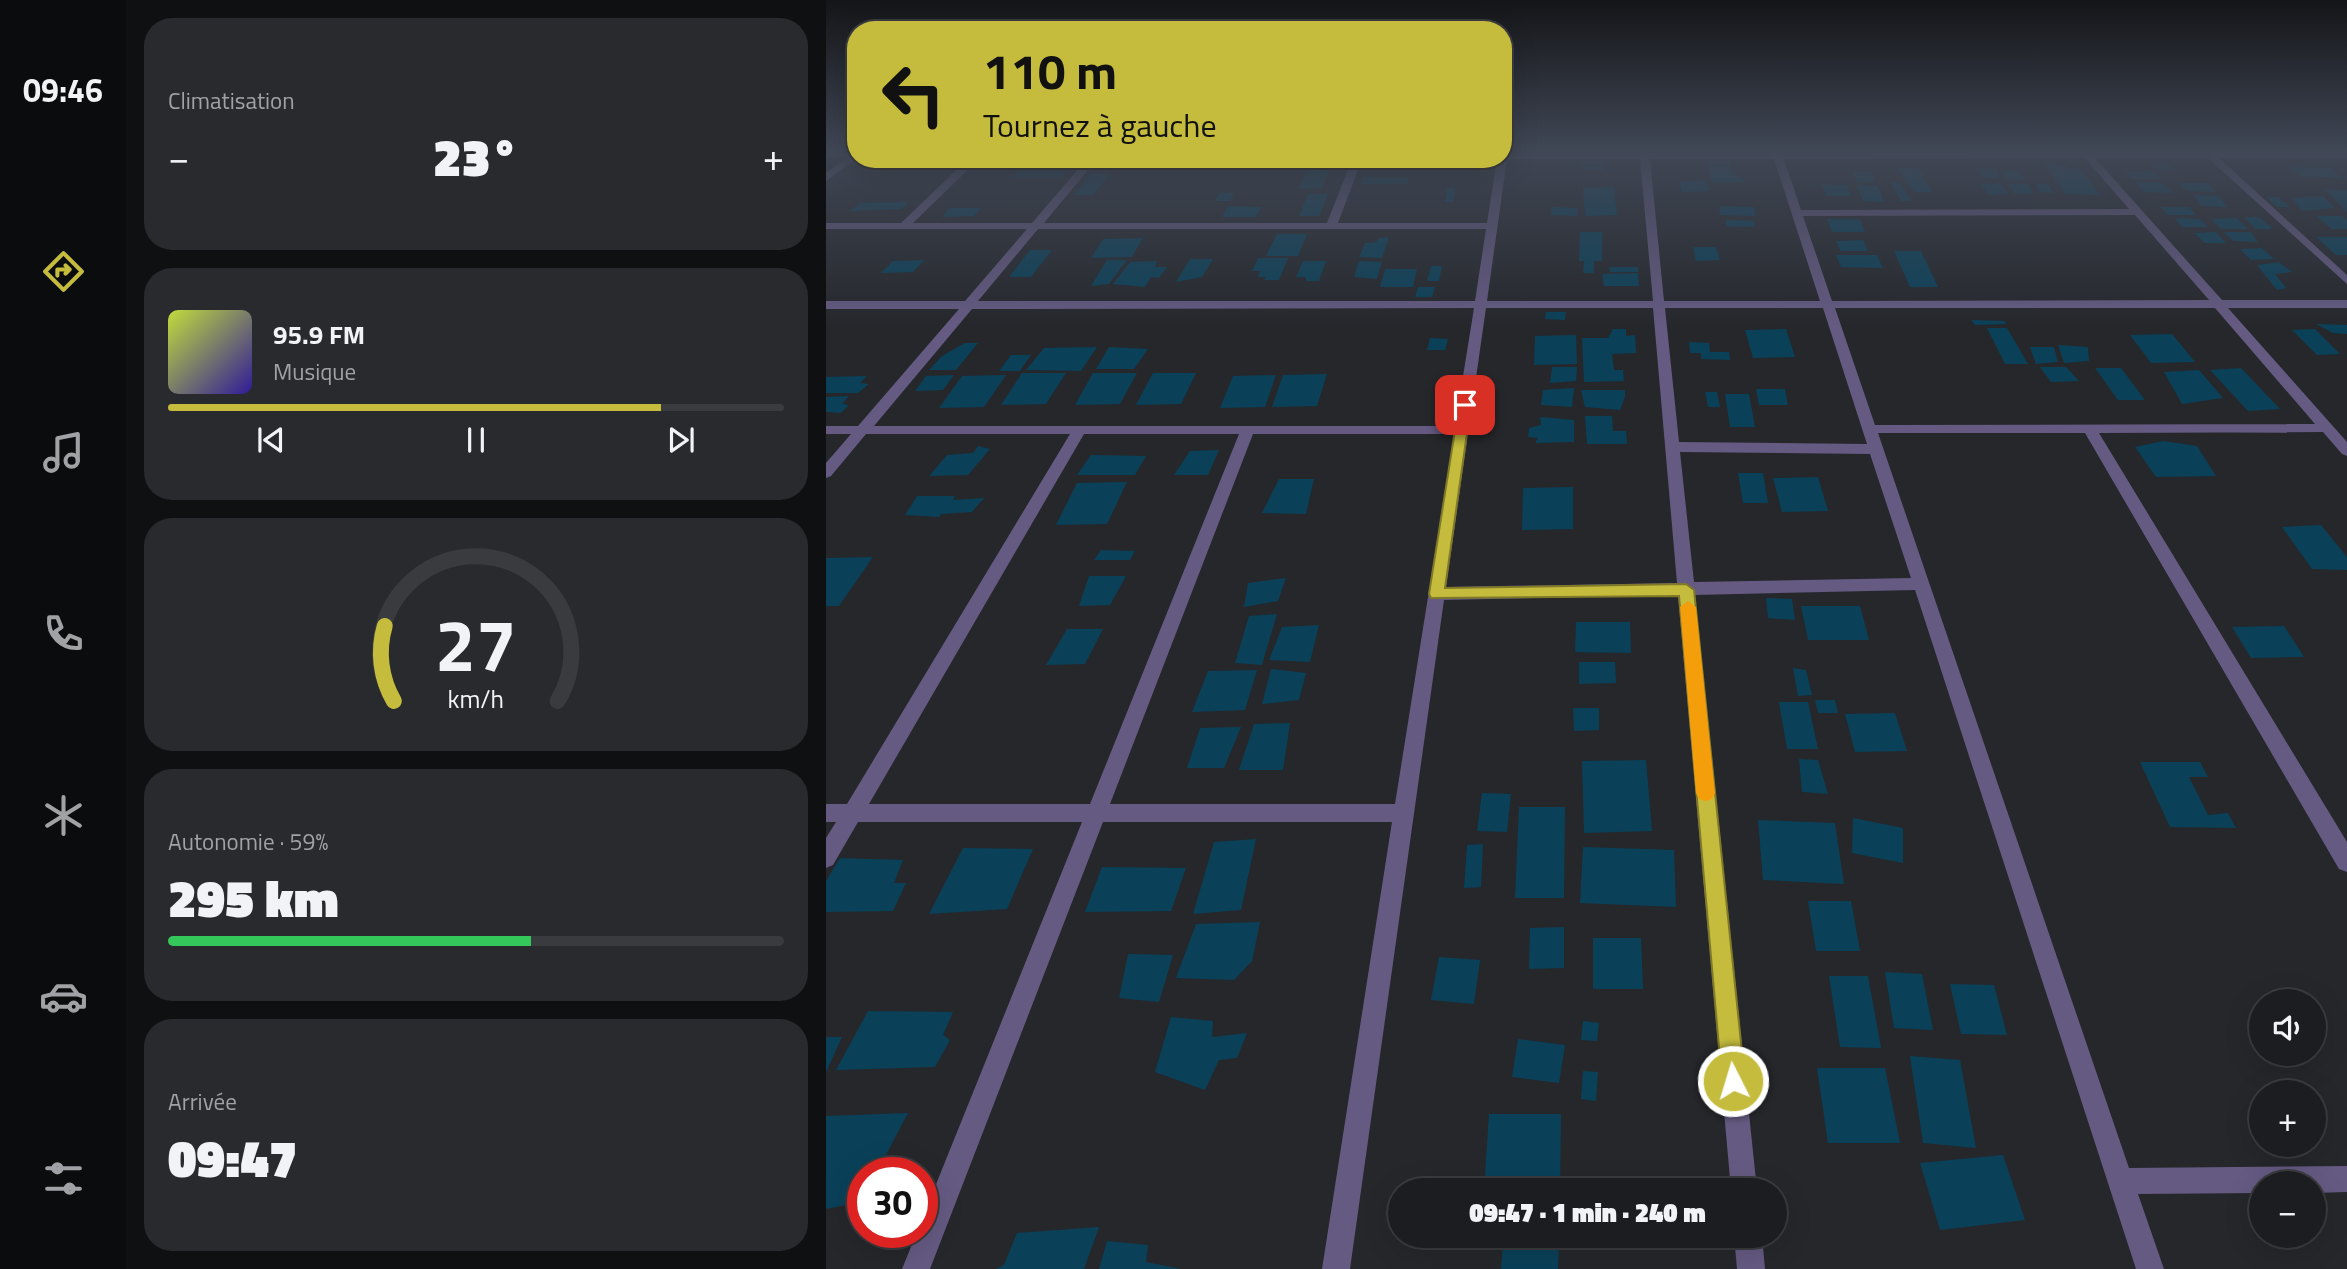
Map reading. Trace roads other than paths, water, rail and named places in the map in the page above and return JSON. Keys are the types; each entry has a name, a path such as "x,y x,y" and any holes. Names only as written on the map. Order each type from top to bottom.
{"street":[{"path":"904,226 922,209"},
{"path":"826,473 1050,209"},
{"path":"1331,226 1338,209"},
{"path":"1336,1269 1494,209"},
{"path":"1649,209 1743,1178"},
{"path":"1796,209 2150,1269"},
{"path":"2136,209 2347,451"},
{"path":"2268,209 2347,281"},
{"path":"1797,213 2138,212"},
{"path":"826,226 1492,226"},
{"path":"826,305 2347,304"},
{"path":"1868,429 2326,428"},
{"path":"826,430 1461,430"},
{"path":"826,858 1080,430"},
{"path":"916,1269 1248,430"},
{"path":"2090,430 2347,862"},
{"path":"1673,447 1876,449"},
{"path":"1437,594 1921,584"},
{"path":"826,813 1404,813"},
{"path":"2120,1181 2347,1179"},
{"path":"1749,1248 1751,1269"}]}
